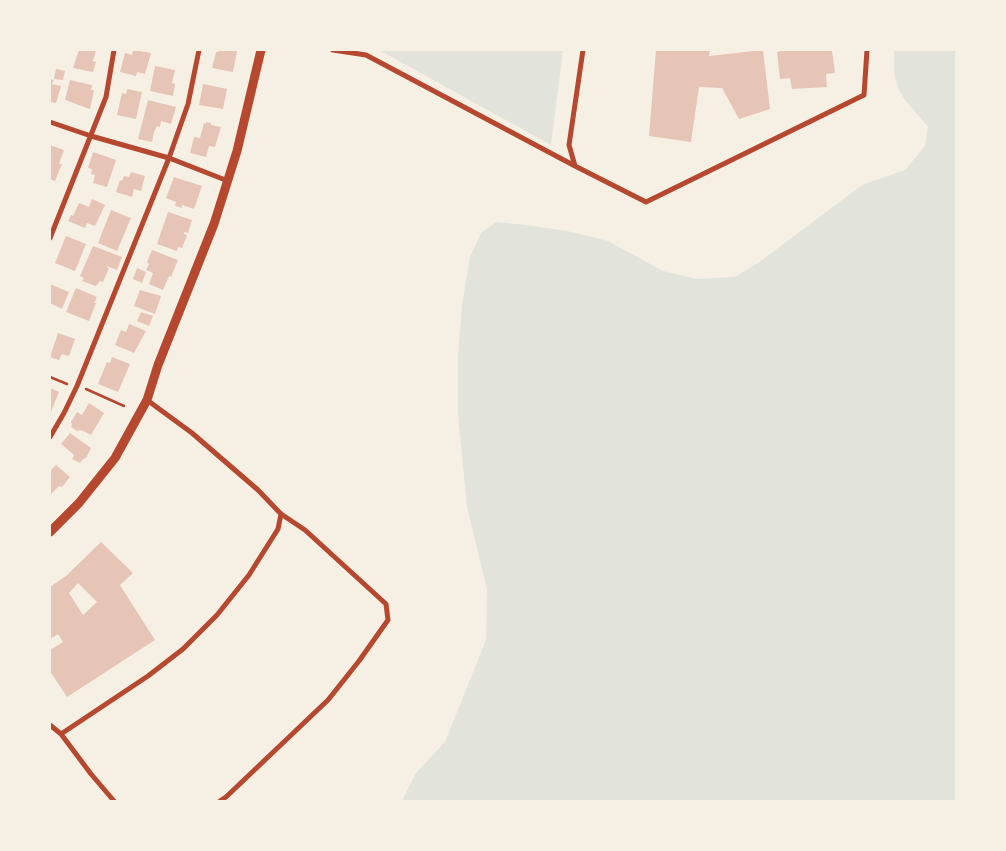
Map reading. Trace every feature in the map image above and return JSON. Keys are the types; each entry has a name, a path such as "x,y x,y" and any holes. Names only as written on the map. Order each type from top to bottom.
{"street":[{"path":"50,238 106,97 114,50"},
{"path":"50,437 77,386 169,158 188,104 199,50"},
{"path":"50,532 79,503 115,458 147,400 158,365 214,224 228,181 262,50"},
{"path":"333,50 366,55 646,202 864,95 868,50"},
{"path":"575,166 569,145 583,50"},
{"path":"50,122 91,136 169,158 228,181"},
{"path":"147,400 192,433 258,490 281,514 305,530 386,604 388,620 328,700 227,799 220,801"},
{"path":"61,734 148,676 183,648 216,615 249,575 278,529 281,514"},
{"path":"50,725 61,734 114,801"}],"path":[{"path":"50,377 58,382 68,384"},
{"path":"84,388 124,406"}],"shaded area":[{"path":"379,50 563,50 551,145"},
{"path":"894,50 956,50 956,801 402,801 416,773 445,742 486,640 487,590 467,507 458,415 458,354 462,305 470,257 481,233 496,222 567,231 608,241 663,271 697,279 735,277 758,263 862,185 905,170 925,146 928,127 899,90 894,73"}],"building":[{"path":"79,50 96,50 93,61 96,62 93,72 73,68"},
{"path":"133,50 151,53 145,74 137,72 136,76 120,72 125,53 132,55"},
{"path":"219,50 237,51 233,72 212,68 216,52"},
{"path":"656,50 710,50 709,56 763,50 770,109 739,119 722,88 699,87 691,142 649,136"},
{"path":"784,50 832,51 835,73 826,74 827,87 792,89 790,78 780,79 777,52"},
{"path":"155,66 175,70 172,83 175,84 173,96 150,91"},
{"path":"56,69 65,71 63,80 54,79"},
{"path":"50,79 54,80 52,84 61,86 56,103 50,102"},
{"path":"70,80 92,85 91,90 94,90 90,109 65,100"},
{"path":"203,84 227,89 223,109 199,105"},
{"path":"127,89 142,92 136,119 117,115 122,93 126,94"},
{"path":"148,100 176,107 171,124 161,121 160,127 157,126 154,132 152,142 138,139"},
{"path":"206,122 221,127 215,147 209,146 206,157 190,153 194,137 200,138 204,123 206,124"},
{"path":"50,145 64,150 59,164 62,164 55,181 50,179"},
{"path":"93,152 116,160 107,187 93,183 95,175 91,174 92,169 88,168"},
{"path":"131,172 145,176 141,191 134,189 132,197 116,192 120,180 122,181 124,176 129,177"},
{"path":"174,177 202,186 194,209 182,205 182,208 175,206 176,202 166,198"},
{"path":"92,199 105,205 95,226 87,223 85,228 68,221 71,215 73,216 79,203 89,207"},
{"path":"111,210 131,218 117,251 98,243"},
{"path":"168,212 192,220 188,233 184,232 187,235 182,248 178,247 177,251 157,244"},
{"path":"66,236 86,244 75,271 55,263"},
{"path":"93,246 122,257 117,270 107,266 109,268 103,282 100,281 96,286 82,281 84,278 80,276"},
{"path":"152,250 178,260 163,290 149,284 153,273 146,270"},
{"path":"137,268 146,272 142,283 133,279"},
{"path":"50,284 69,292 62,309 50,303"},
{"path":"76,288 97,297 89,321 66,312"},
{"path":"140,290 161,296 155,314 134,306"},
{"path":"141,312 153,316 149,326 137,321"},
{"path":"129,324 146,331 134,353 115,345 121,330 126,332"},
{"path":"58,333 75,339 69,356 62,354 59,360 50,357"},
{"path":"112,357 130,364 118,392 98,384 107,362 110,363"},
{"path":"50,388 59,392 50,414"},
{"path":"89,403 104,413 91,435 71,427 71,422 77,412 82,415"},
{"path":"70,433 91,448 86,458 80,463 72,459 73,454 61,444"},
{"path":"56,465 70,477 62,487 59,486 50,495 50,471"},
{"path":"101,542 133,573 120,585 155,640 67,697 50,671 50,650 63,642 58,634 50,639 50,587 66,576","holes":["78,583 97,602 83,615 69,593"]}]}
